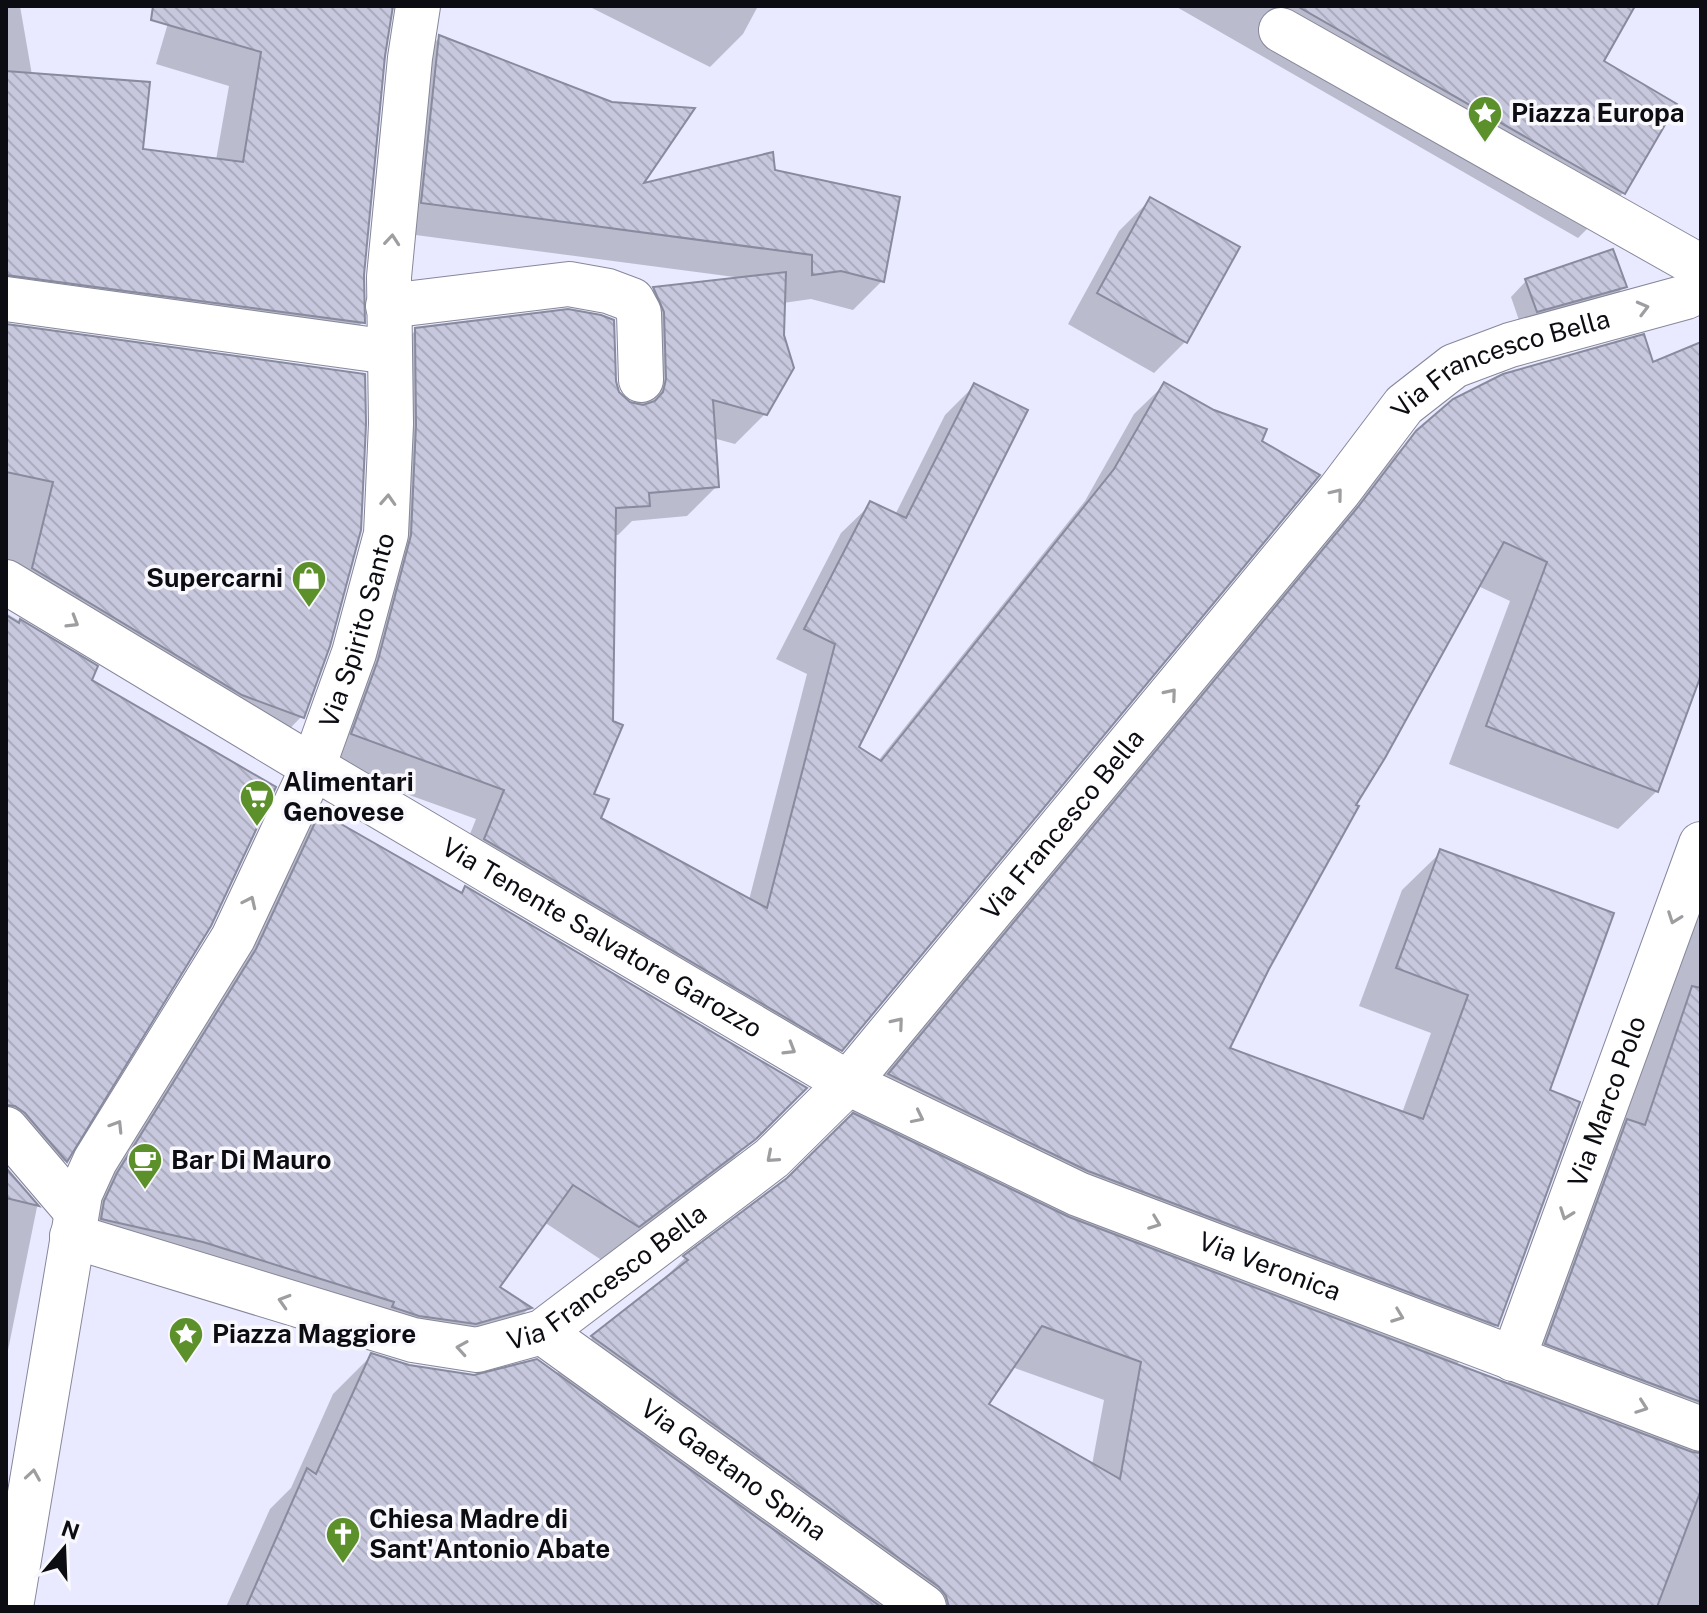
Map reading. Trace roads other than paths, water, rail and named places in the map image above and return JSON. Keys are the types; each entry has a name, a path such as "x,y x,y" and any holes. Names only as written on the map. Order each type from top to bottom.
{"street":[{"name":"Via Spirito Santo","path":"11,1607 76,1214 95,1161 233,938 313,767 354,653 386,534 391,424 388,306 408,74 418,6"},
{"path":"1281,30 1701,267"},
{"path":"388,306 569,284 608,291 632,300 639,313 641,380"},
{"name":"Via Francesco Bella","path":"76,1214 413,1340 477,1350 542,1332 772,1158 848,1083 1339,491 1404,405 1454,366 1510,345 1686,297 1701,290"},
{"path":"6,299 390,352"},
{"name":"Via Tenente Salvatore Garozzo","path":"6,582 848,1083"},
{"name":"Via Marco Polo","path":"1513,1359 1701,844"},
{"name":"Via Veronica","path":"848,1083 1078,1194 1701,1429"},
{"path":"6,1129 76,1214"},
{"name":"Via Gaetano Spina","path":"542,1332 924,1607"}],"place":[{"name":"Piazza Europa","path":"1485,144"},
{"name":"Supercarni","path":"309,609"},
{"name":"Alimentari Genovese","path":"257,828"},
{"name":"Bar Di Mauro","path":"145,1191"},
{"name":"Piazza Maggiore","path":"186,1365"},
{"name":"Chiesa Madre di Sant'Antonio Abate","path":"343,1565"}]}
